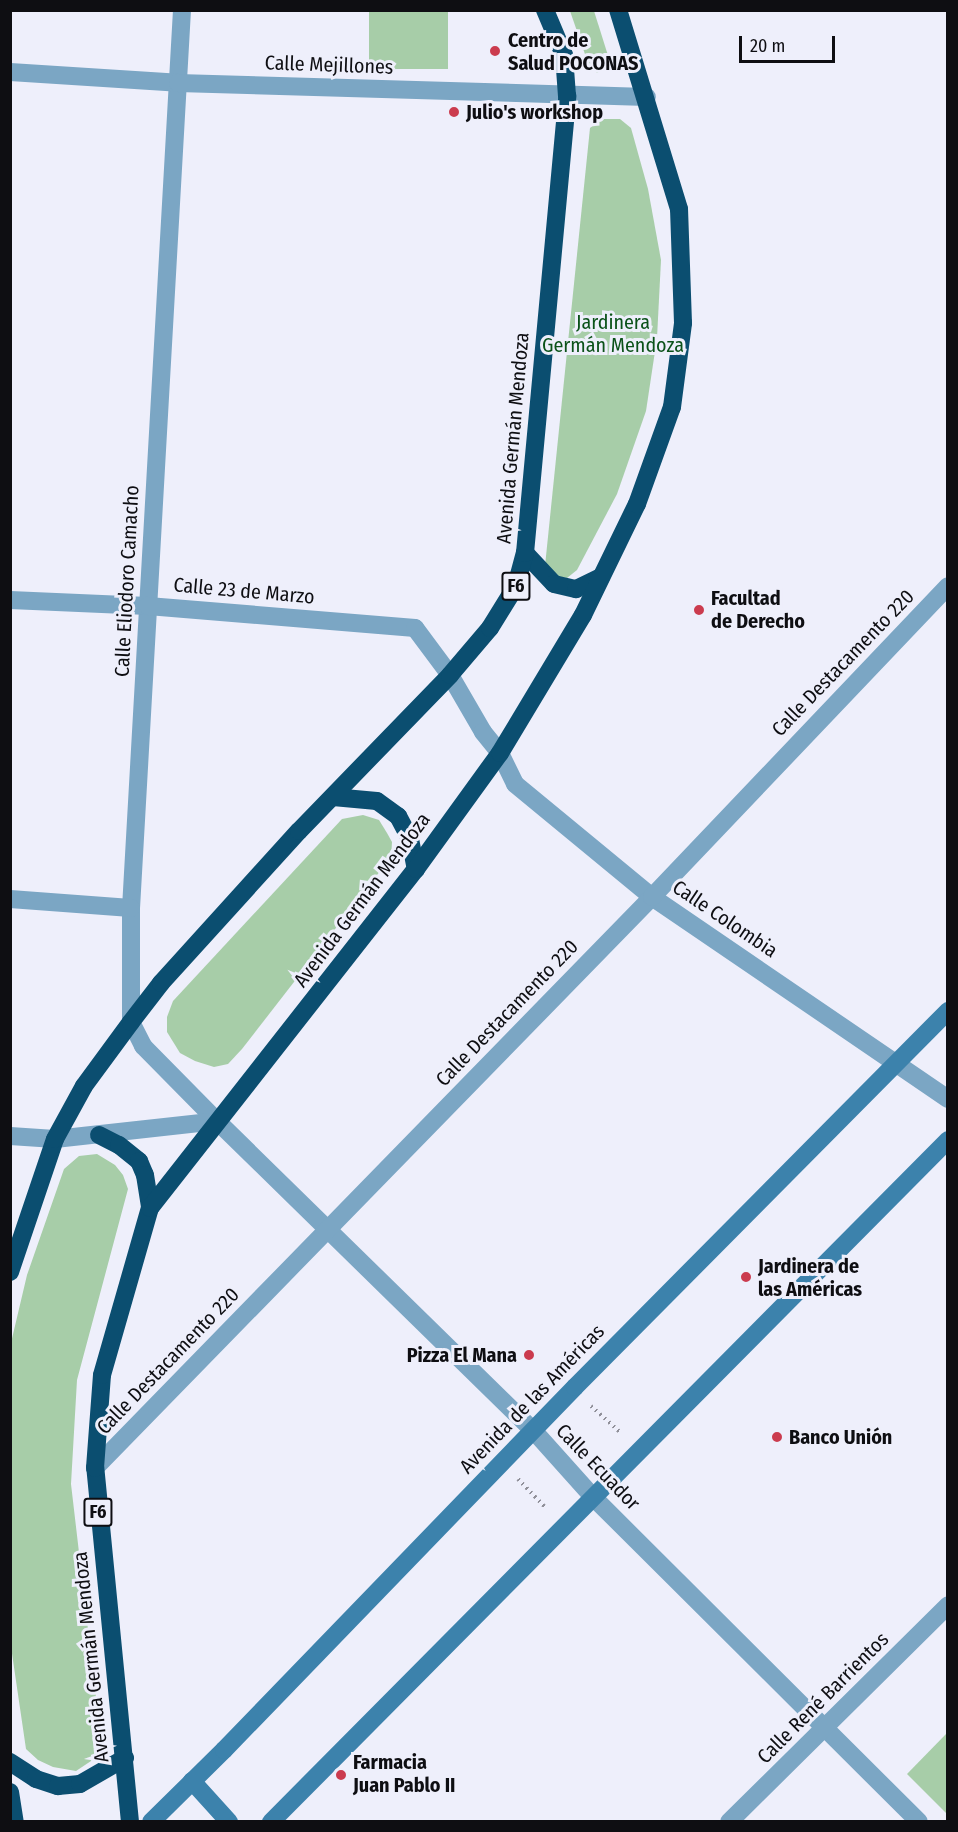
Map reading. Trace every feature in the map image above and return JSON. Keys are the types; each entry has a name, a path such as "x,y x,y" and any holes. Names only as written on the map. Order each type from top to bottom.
{"highway":[{"name":"Avenida Germán Mendoza","path":"10,1272 55,1139 84,1086 131,1022 160,983 450,675 490,628 516,586 525,553 567,96 564,55 545,10"},
{"name":"Avenida Germán Mendoza","path":"130,1821 95,1468 102,1375 150,1208 416,869 500,753 583,615 637,504 672,407 683,323 679,209 647,97 618,10"},
{"path":"525,553 554,584 576,589 601,577"},
{"path":"333,797 377,801 399,816 410,839 416,869"},
{"path":"99,1135 119,1145 139,1161 145,1175 150,1208"},
{"path":"10,1762 36,1779 58,1786 80,1784 125,1758"},
{"path":"10,1792 15,1821"}],"main road":[{"name":"Avenida de las Américas","path":"151,1821 532,1430 948,1011"},
{"path":"271,1821 948,1140"},
{"path":"192,1781 229,1821"}],"street":[{"name":"Calle Eliodoro Camacho","path":"182,10 131,908 131,1022 143,1046 217,1121"},
{"name":"Calle Mejillones","path":"10,72 178,83 647,97"},
{"name":"Calle Destacamento 220","path":"95,1468 652,897 948,586"},
{"name":"Calle 23 de Marzo","path":"10,600 148,606 415,628 450,675 483,732 500,753"},
{"name":"Calle Colombia","path":"500,753 515,784 652,897 948,1099"},
{"path":"10,899 131,908"},
{"path":"10,1136 55,1139 217,1121"},
{"name":"Calle Ecuador","path":"217,1121 532,1430 593,1497 919,1821"},
{"name":"Calle René Barrientos","path":"729,1821 827,1728 948,1605"}],"path":[{"path":"575,1387 588,1403 626,1436 627,1443 638,1452"},
{"path":"499,1465 517,1478 547,1509 551,1519 561,1529"}],"green space":[{"path":"369,11 448,11 448,69 369,69"},
{"path":"570,11 594,11 611,65 597,73 587,60"},
{"name":"Jardinera Germán Mendoza","path":"601,119 620,119 631,128 648,189 661,260 657,338 646,411 617,494 577,570 567,578 555,576 545,566 590,128"},
{"path":"363,815 379,820 392,842 391,857 228,1064 214,1067 180,1053 167,1032 167,1017 173,1001 342,819"},
{"path":"97,1154 115,1165 123,1175 128,1189 77,1380 71,1484 100,1732 97,1748 91,1761 76,1771 53,1767 38,1760 26,1749 10,1640 10,1347 27,1275 64,1169 79,1156"},
{"path":"947,1733 947,1814 907,1774"}],"place":[{"name":"Centro de Salud POCONAS","path":"495,51"},
{"name":"Julio's workshop","path":"454,112"},
{"name":"Facultad de Derecho","path":"699,610"},
{"name":"Jardinera de las Américas","path":"746,1277"},
{"name":"Pizza El Mana","path":"529,1355"},
{"name":"Banco Unión","path":"777,1437"},
{"name":"Farmacia Juan Pablo II","path":"341,1775"}]}
